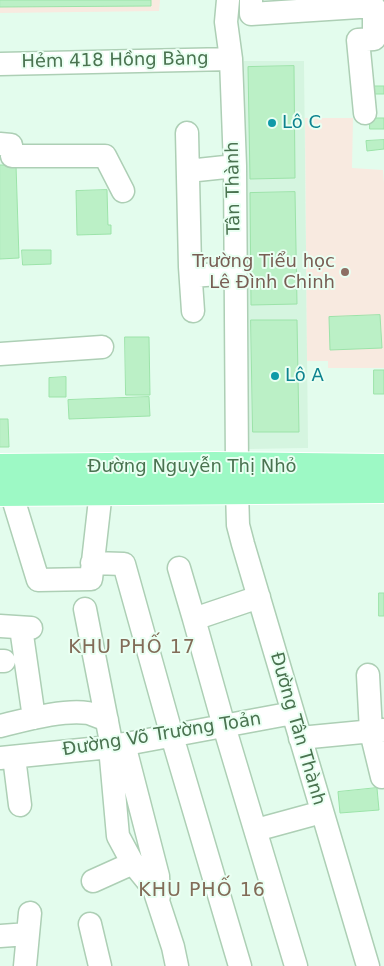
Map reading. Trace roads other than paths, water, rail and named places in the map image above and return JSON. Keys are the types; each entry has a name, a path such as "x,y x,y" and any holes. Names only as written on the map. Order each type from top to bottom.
{"main road":[{"name":"Đường Nguyễn Thị Nhỏ","path":"4,484 101,491 237,478 384,468"},
{"name":"Đường Nguyễn Thị Nhỏ","path":"4,484 237,478 384,489"}],"street":[{"name":"Tân Thành","path":"228,0 226,22 231,59 234,166 237,478"},
{"path":"251,0 251,14 358,4 374,7 379,24 374,39 358,40 365,113"},
{"name":"Hẻm 418 Hồng Bàng","path":"0,64 231,59"},
{"path":"187,133 193,310"},
{"path":"0,144 11,145 12,156 105,156 123,191"},
{"path":"188,171 234,166"},
{"path":"191,276 234,273"},
{"path":"0,354 102,347"},
{"name":"Đường Tân Thành","path":"237,478 238,525 368,966"},
{"path":"4,484 38,580 124,564 172,736 240,966"},
{"path":"91,571 101,491"},
{"path":"179,568 296,966"},
{"path":"194,619 258,597"},
{"path":"85,609 107,720 158,876 158,902"},
{"path":"17,627 34,718"},
{"path":"368,675 382,777"},
{"path":"0,726 34,718 77,713 89,714 107,720"},
{"name":"Đường Võ Trường Toản","path":"7,757 116,746 293,713"},
{"path":"300,738 377,731"},
{"path":"116,746 118,836 133,863 154,890 177,966"},
{"path":"7,757 20,805"},
{"path":"256,830 322,812"},
{"path":"93,881 133,863"},
{"path":"0,936 29,924 25,966"},
{"path":"90,924 100,966"}],"place":[{"name":"Lô C","path":"272,123"},
{"name":"Trường Tiểu học Lê Đình Chinh","path":"345,272"},
{"name":"Lô A","path":"275,376"}],"district":[{"name":"KHU PHỐ 17","path":"132,648"},
{"name":"KHU PHỐ 16","path":"202,891"}]}
